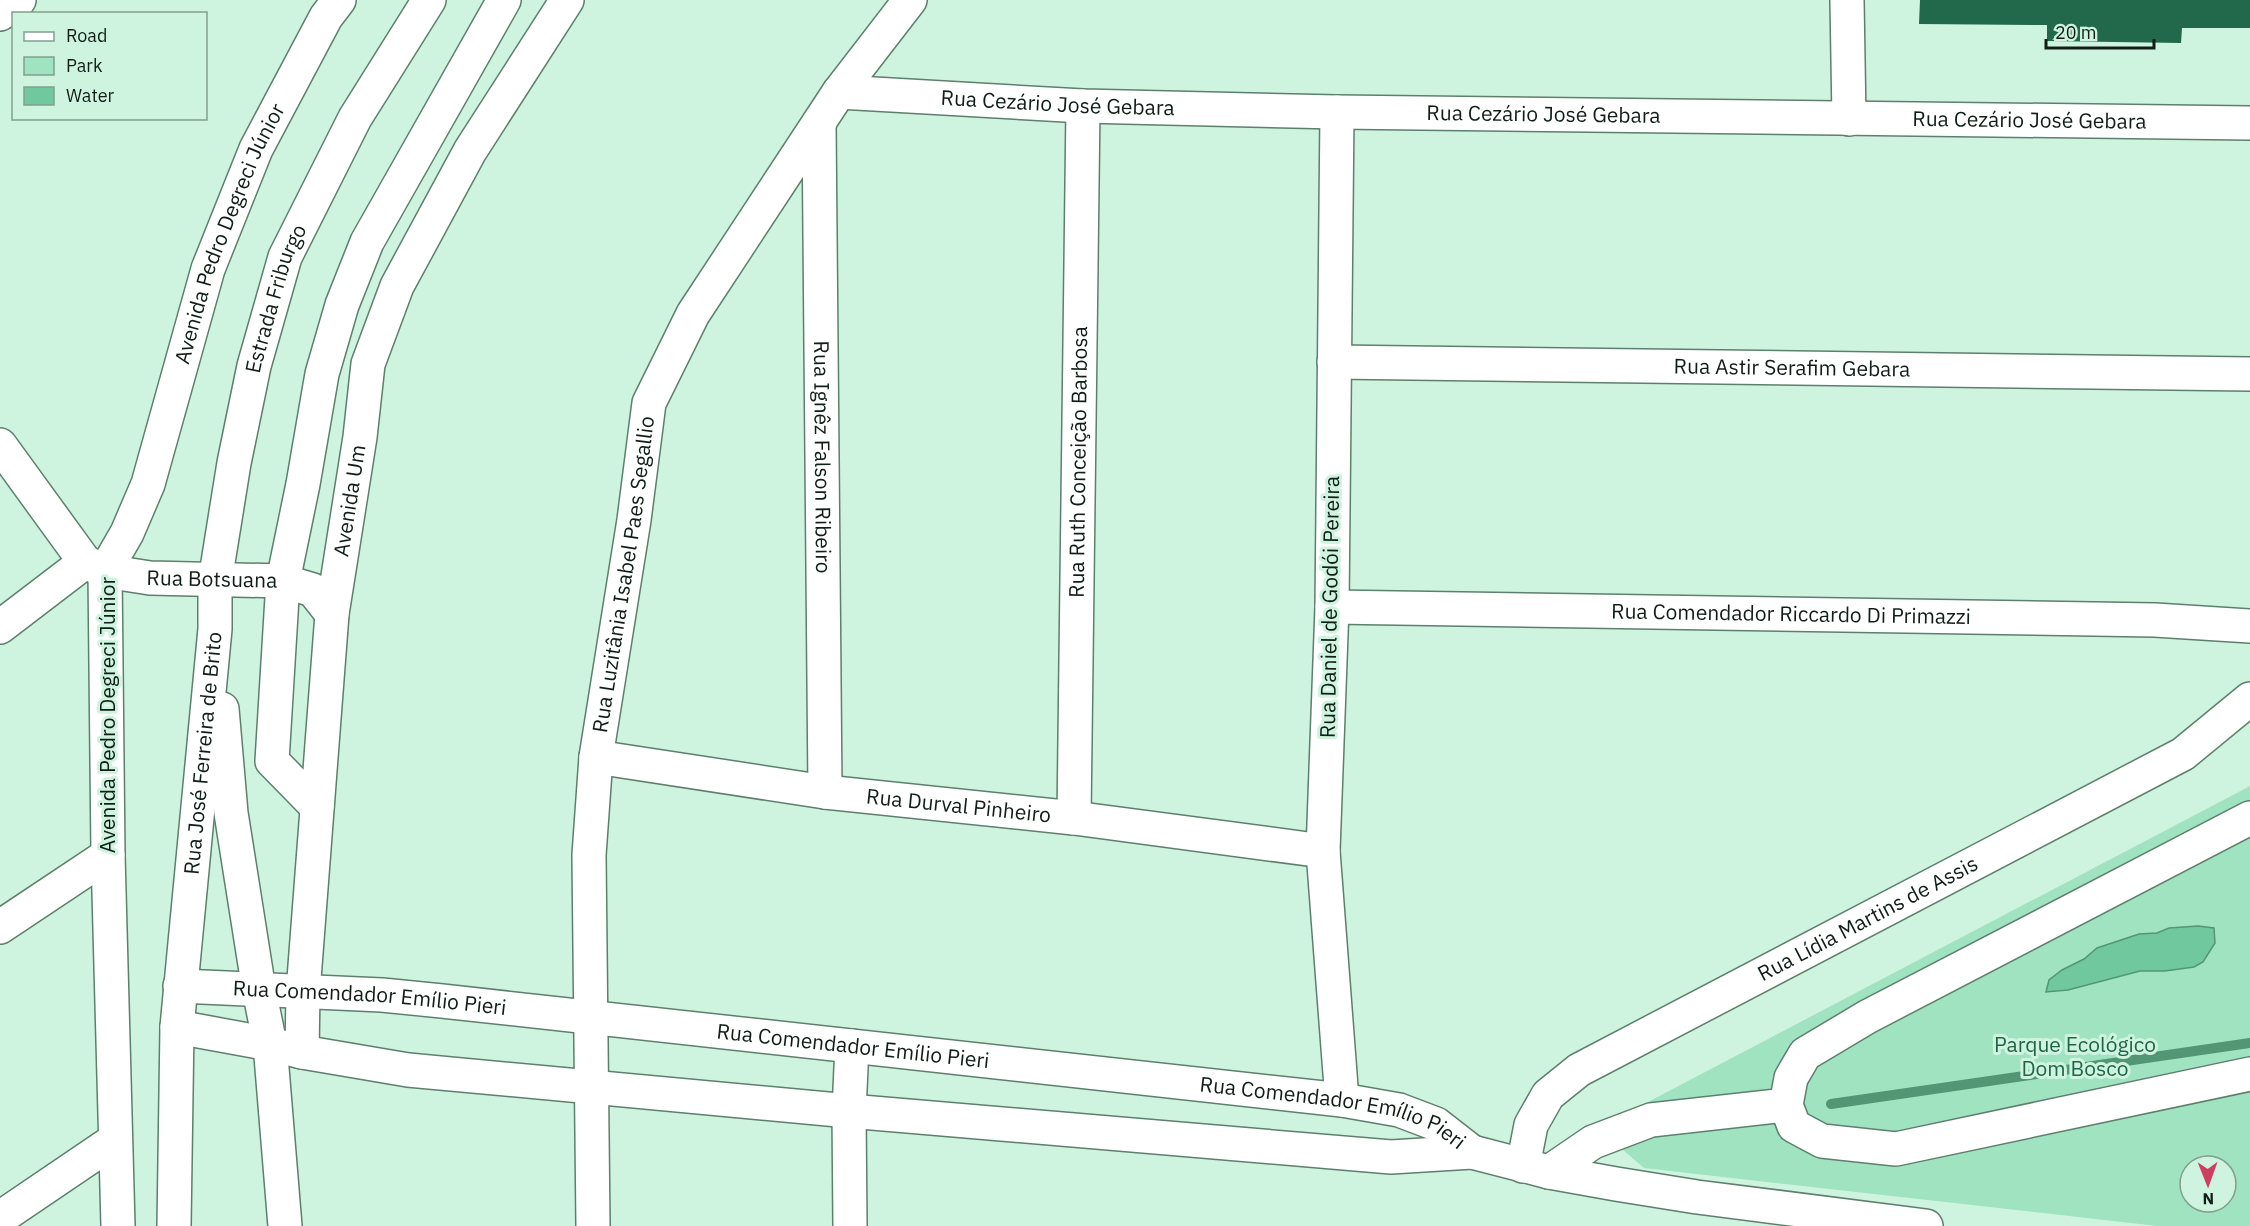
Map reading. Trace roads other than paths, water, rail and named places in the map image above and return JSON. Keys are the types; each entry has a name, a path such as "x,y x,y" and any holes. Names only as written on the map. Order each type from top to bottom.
{"street":[{"path":"0,14 19,0"},
{"name":"Avenida Pedro Degreci Júnior","path":"118,1226 108,855 95,567 127,533 148,484 208,270 256,149 326,17 339,0"},
{"name":"Estrada Friburgo","path":"215,629 215,581 234,463 254,366 285,257 356,118 429,0"},
{"path":"317,807 272,761 283,581 322,374 342,305 367,242 504,0"},
{"name":"Avenida Um","path":"302,1052 303,992 332,614 360,437 368,363 398,286 470,151 567,0"},
{"name":"Rua Luzitânia Isabel Paes Segallio","path":"593,1226 590,855 596,757 634,520 649,403 693,314 838,92 910,0"},
{"path":"1847,0 1849,119"},
{"name":"Rua Cezário José Gebara","path":"838,92 1083,106 1337,112 2250,123"},
{"name":"Rua Ruth Conceição Barbosa","path":"1074,818 1083,106"},
{"name":"Rua Daniel de Godói Pereira","path":"1337,112 1332,607 1323,851 1342,1100"},
{"name":"Rua Ignêz Falson Ribeiro","path":"819,123 825,792"},
{"name":"Rua Astir Serafim Gebara","path":"1334,362 2250,374"},
{"path":"0,444 95,567 0,627"},
{"path":"303,484 310,502 324,510 350,506"},
{"name":"Rua Botsuana","path":"95,567 150,578 283,581 313,590 332,614"},
{"name":"Rua Comendador Riccardo Di Primazzi","path":"1332,607 2155,620 2250,626"},
{"name":"Rua José Ferreira de Brito","path":"174,1226 177,1028 215,629"},
{"name":"Rua José Ferreira de Brito","path":"215,629 231,813 259,990 270,1044 285,1226"},
{"name":"Rua Lídia Martins de Assis","path":"1536,1169 1531,1125 1548,1095 1580,1070 2183,754 2250,699"},
{"name":"Rua Durval Pinheiro","path":"596,757 825,792 1074,818 1323,851"},
{"path":"2250,818 1867,1017 1805,1054 1791,1078 1786,1105 1794,1126 1822,1141 1896,1149 2250,1074"},
{"path":"0,927 108,855"},
{"name":"Rua Comendador Emílio Pieri","path":"180,986 382,995 1342,1100 1399,1110 1436,1124 1472,1152"},
{"name":"Rua Comendador Emílio Pieri","path":"177,1028 408,1070 591,1088 1391,1156 1472,1152"},
{"path":"850,1226 849,1111 852,1046"},
{"path":"1536,1169 1593,1142 1651,1120 1786,1105"},
{"path":"0,1218 115,1140"},
{"path":"1472,1152 1536,1169 1841,1221 1926,1226"}],"water":[{"path":"2198,926 2214,928 2215,943 2203,962 2194,967 2165,971 2140,971 2068,990 2046,992 2049,980 2062,970 2084,959 2097,948 2139,934 2157,933 2169,928"}],"waterway":[{"path":"1831,1104 2250,1043"}],"park label":[{"name":"Parque Ecológico Dom Bosco","path":"2075,1057"}]}
